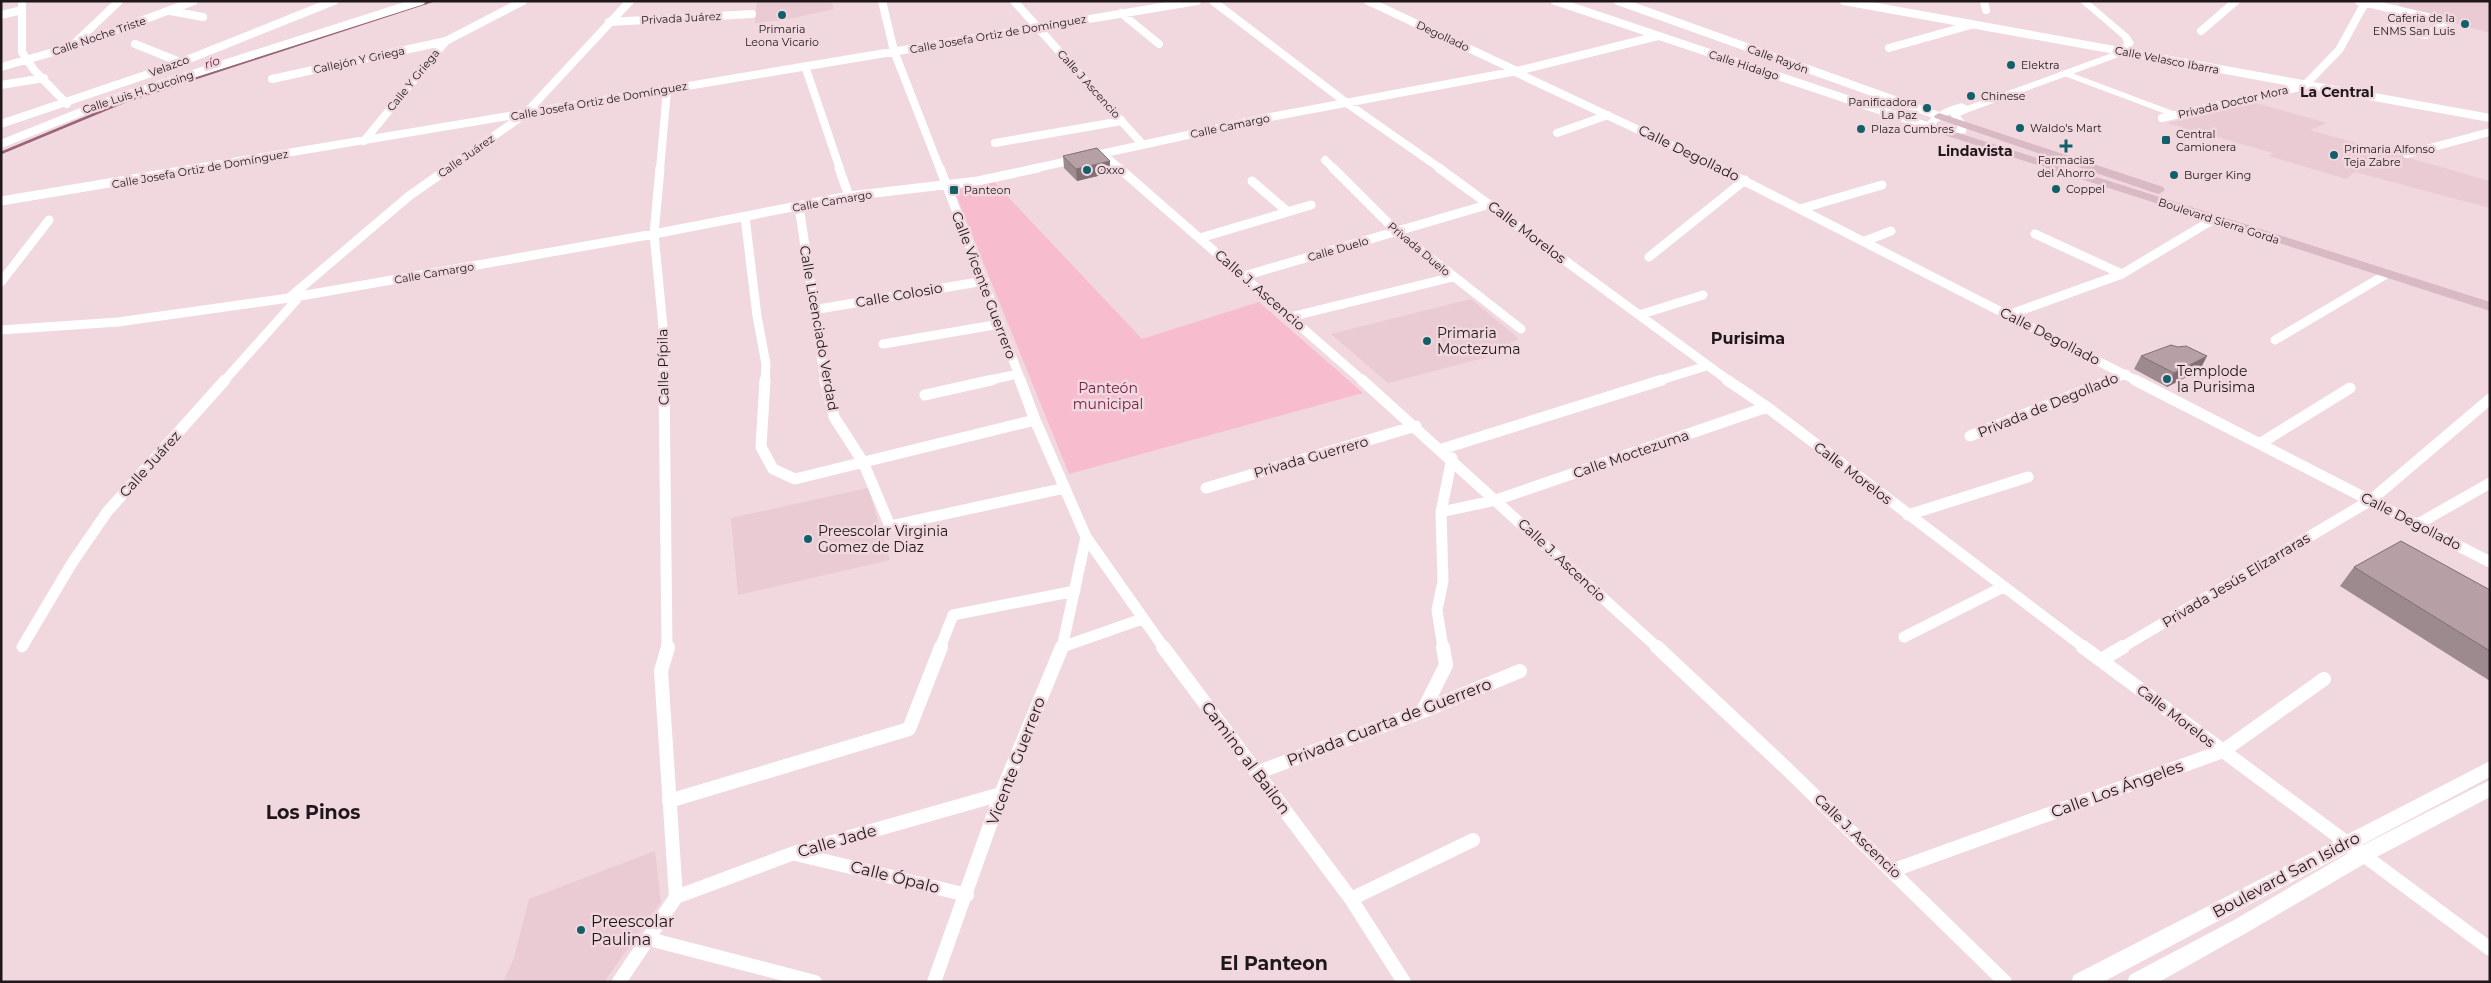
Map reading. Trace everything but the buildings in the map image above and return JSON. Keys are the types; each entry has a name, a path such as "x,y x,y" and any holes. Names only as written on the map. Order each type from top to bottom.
{"main road":[{"name":"Boulevard Sierra Gorda","path":"1939,116 2175,201 2214,219 2490,308"},
{"name":"Boulevard Sierra Gorda","path":"1933,128 2490,297"},
{"path":"1983,144 1996,136"}],"street":[{"path":"22,1 21,50 25,61 44,78 67,104"},
{"path":"71,47 119,1"},
{"name":"Calle Noche Triste","path":"1,67 71,47 194,1"},
{"name":"Velazco","path":"1,124 67,104 266,31 334,1"},
{"name":"Calle Luis H. Ducoing","path":"1,144 111,100 421,1"},
{"name":"Calle Y Griega","path":"364,141 446,41 523,1"},
{"name":"Calle Juárez","path":"22,647 72,564 107,512 294,297 409,196 525,114 630,1"},
{"name":"Calle Vicente Guerrero","path":"882,1 894,51 984,281 1035,420 1086,536"},
{"name":"Calle J Ascencio","path":"1014,1 1143,145"},
{"name":"Calle Josefa Ortiz de Domínguez","path":"1,201 1197,1"},
{"name":"Calle Morelos","path":"1213,1 1348,104 1490,204 1706,366 1767,407 2003,587 2490,949"},
{"name":"Degollado","path":"1368,1 1608,115"},
{"name":"Calle Hidalgo","path":"1555,1 1933,128"},
{"name":"Calle Rayón","path":"1618,1 1939,116"},
{"name":"Calle Velasco Ibarra","path":"1844,1 2121,50 2304,86 2490,118"},
{"path":"1984,1 1986,10"},
{"path":"1948,133 1962,131 1962,124 1954,115 2121,50 2129,43 2126,38 2084,1"},
{"path":"2201,31 2236,1"},
{"path":"2359,1 2448,22 2426,35 2389,28"},
{"path":"2304,86 2339,50 2366,2"},
{"path":"1,15 22,10"},
{"path":"170,11 203,18"},
{"path":"1121,13 1159,44"},
{"name":"Privada Juárez","path":"609,22 752,14"},
{"path":"1888,48 1974,24"},
{"name":"Calle Camargo","path":"1,330 118,322 294,297 654,234 849,196 947,186 1270,118 1516,71 1658,36"},
{"name":"Callejón Y Griega","path":"272,79 446,41"},
{"path":"135,44 180,62"},
{"path":"1933,128 1930,123 1939,116 2121,50"},
{"path":"805,66 849,196"},
{"path":"2064,73 2176,115"},
{"path":"1,85 44,78"},
{"name":"Privada Doctor Mora","path":"2162,118 2304,86"},
{"name":"Calle Pípila","path":"667,90 654,234 663,326 668,645 661,671 676,897"},
{"path":"1557,133 1608,115"},
{"name":"Calle Degollado","path":"1608,115 1745,180 1866,241 2490,562"},
{"path":"995,142 1122,121"},
{"path":"2407,154 2490,132"},
{"name":"Calle J. Ascencio","path":"1104,154 1452,458 1894,870 2005,982"},
{"name":"Privada Duelo","path":"1325,160 1397,232 1521,329"},
{"path":"1649,257 1745,180"},
{"path":"1252,181 1288,212"},
{"path":"1800,209 1882,185"},
{"name":"Calle Duelo","path":"1244,276 1490,204"},
{"path":"1200,238 1312,205"},
{"name":"Calle Licenciado Verdad","path":"799,206 813,310 828,395 834,417 863,462 890,526 1065,488"},
{"path":"745,216 757,316 766,364 761,448 773,469 795,478 1035,420"},
{"path":"2008,315 2122,274 2214,219"},
{"path":"1,282 50,220"},
{"path":"1866,241 1891,231"},
{"path":"2035,234 2122,274"},
{"path":"2275,340 2385,275"},
{"path":"1290,316 1453,277"},
{"name":"Calle Colosio","path":"813,310 984,281"},
{"path":"1639,315 1703,295"},
{"path":"883,344 1000,324"},
{"path":"1442,449 1706,366"},
{"path":"924,395 1018,374"},
{"name":"Privada de Degollado","path":"1970,436 2126,374"},
{"path":"2261,443 2350,388"},
{"path":"2371,500 2490,399"},
{"name":"Calle Moctezuma","path":"1441,512 1496,500 1767,407"},
{"name":"Privada Guerrero","path":"1206,488 1416,426"},
{"path":"1424,711 1446,664 1437,610 1443,581 1441,512 1452,458"},
{"path":"1908,515 2028,477"},
{"path":"2418,524 2490,484"},
{"name":"Privada Jesús Elizarraras","path":"2101,660 2371,500"},
{"name":"Vicente Guerrero","path":"934,982 967,895 1001,794 1062,647 1086,536"},
{"name":"Camino al Bailon","path":"1086,536 1142,619 1351,899 1404,982"},
{"path":"1904,637 2003,587"},
{"path":"669,801 909,729 953,615 1074,591"},
{"path":"1062,647 1142,619"},
{"name":"Privada Cuarta de Guerrero","path":"1256,773 1424,711 1520,671"},
{"name":"Calle Los Ángeles","path":"1894,870 2223,751 2324,679"},
{"name":"Boulevard San Isidro","path":"2138,982 2241,926 2356,848 2447,791 2490,768"},
{"name":"Boulevard San Isidro","path":"2082,982 2356,848 2464,803 2490,788"},
{"path":"2447,791 2464,803"},
{"name":"Calle Jade","path":"676,897 794,853 1001,794"},
{"path":"1351,899 1473,840"},
{"name":"Calle Ópalo","path":"794,853 967,895"},
{"path":"619,982 676,897"},
{"path":"649,939 815,982"}],"shaded area":[{"name":"Primaria Leona Vicario","path":"757,1 830,1 834,9 784,20 755,23"},
{"path":"2397,1 2490,1 2490,33 2402,8"},
{"name":"Primaria Alfonso Teja Zabre","path":"2256,103 2327,123 2310,130 2490,181 2490,208 2355,172 2346,179 2269,156 2273,153 2167,123"},
{"name":"Primaria Moctezuma","path":"1471,299 1519,339 1510,343 1518,349 1388,383 1331,334"},
{"name":"Preescolar Virginia Gomez de Diaz","path":"868,488 890,560 738,595 731,518"},
{"name":"Preescolar Paulina","path":"655,851 661,902 604,982 503,982 514,958 529,899"}],"green space":[{"name":"Panteón municipal","path":"993,181 1142,339 1259,302 1363,393 1069,474 954,190"}],"waterway":[{"name":"río","path":"1,153 126,101 432,1"}],"place":[{"name":"Primaria Leona Vicario","path":"782,15"},
{"name":"Caferia de la ENMS San Luis","path":"2465,24"},
{"name":"Elektra","path":"2011,65"},
{"name":"Chinese","path":"1971,96"},
{"name":"Panificadora La Paz","path":"1927,108"},
{"name":"Waldo's Mart","path":"2020,128"},
{"name":"Plaza Cumbres","path":"1861,129"},
{"name":"Central Camionera","path":"2166,140"},
{"name":"Farmacias del Ahorro","path":"2066,146"},
{"name":"Primaria Alfonso Teja Zabre","path":"2334,155"},
{"name":"Oxxo","path":"1087,170"},
{"name":"Burger King","path":"2174,175"},
{"name":"Coppel","path":"2056,189"},
{"name":"Panteon","path":"954,190"},
{"name":"Primaria Moctezuma","path":"1427,341"},
{"name":"Templode la Purisima","path":"2167,379"},
{"name":"Preescolar Virginia Gomez de Diaz","path":"808,539"},
{"name":"Preescolar Paulina","path":"581,930"}],"district":[{"name":"La Central","path":"2337,92"},
{"name":"Lindavista","path":"1975,151"},
{"name":"Purisima","path":"1748,338"},
{"name":"Los Pinos","path":"313,812"},
{"name":"El Panteon","path":"1274,963"}]}
